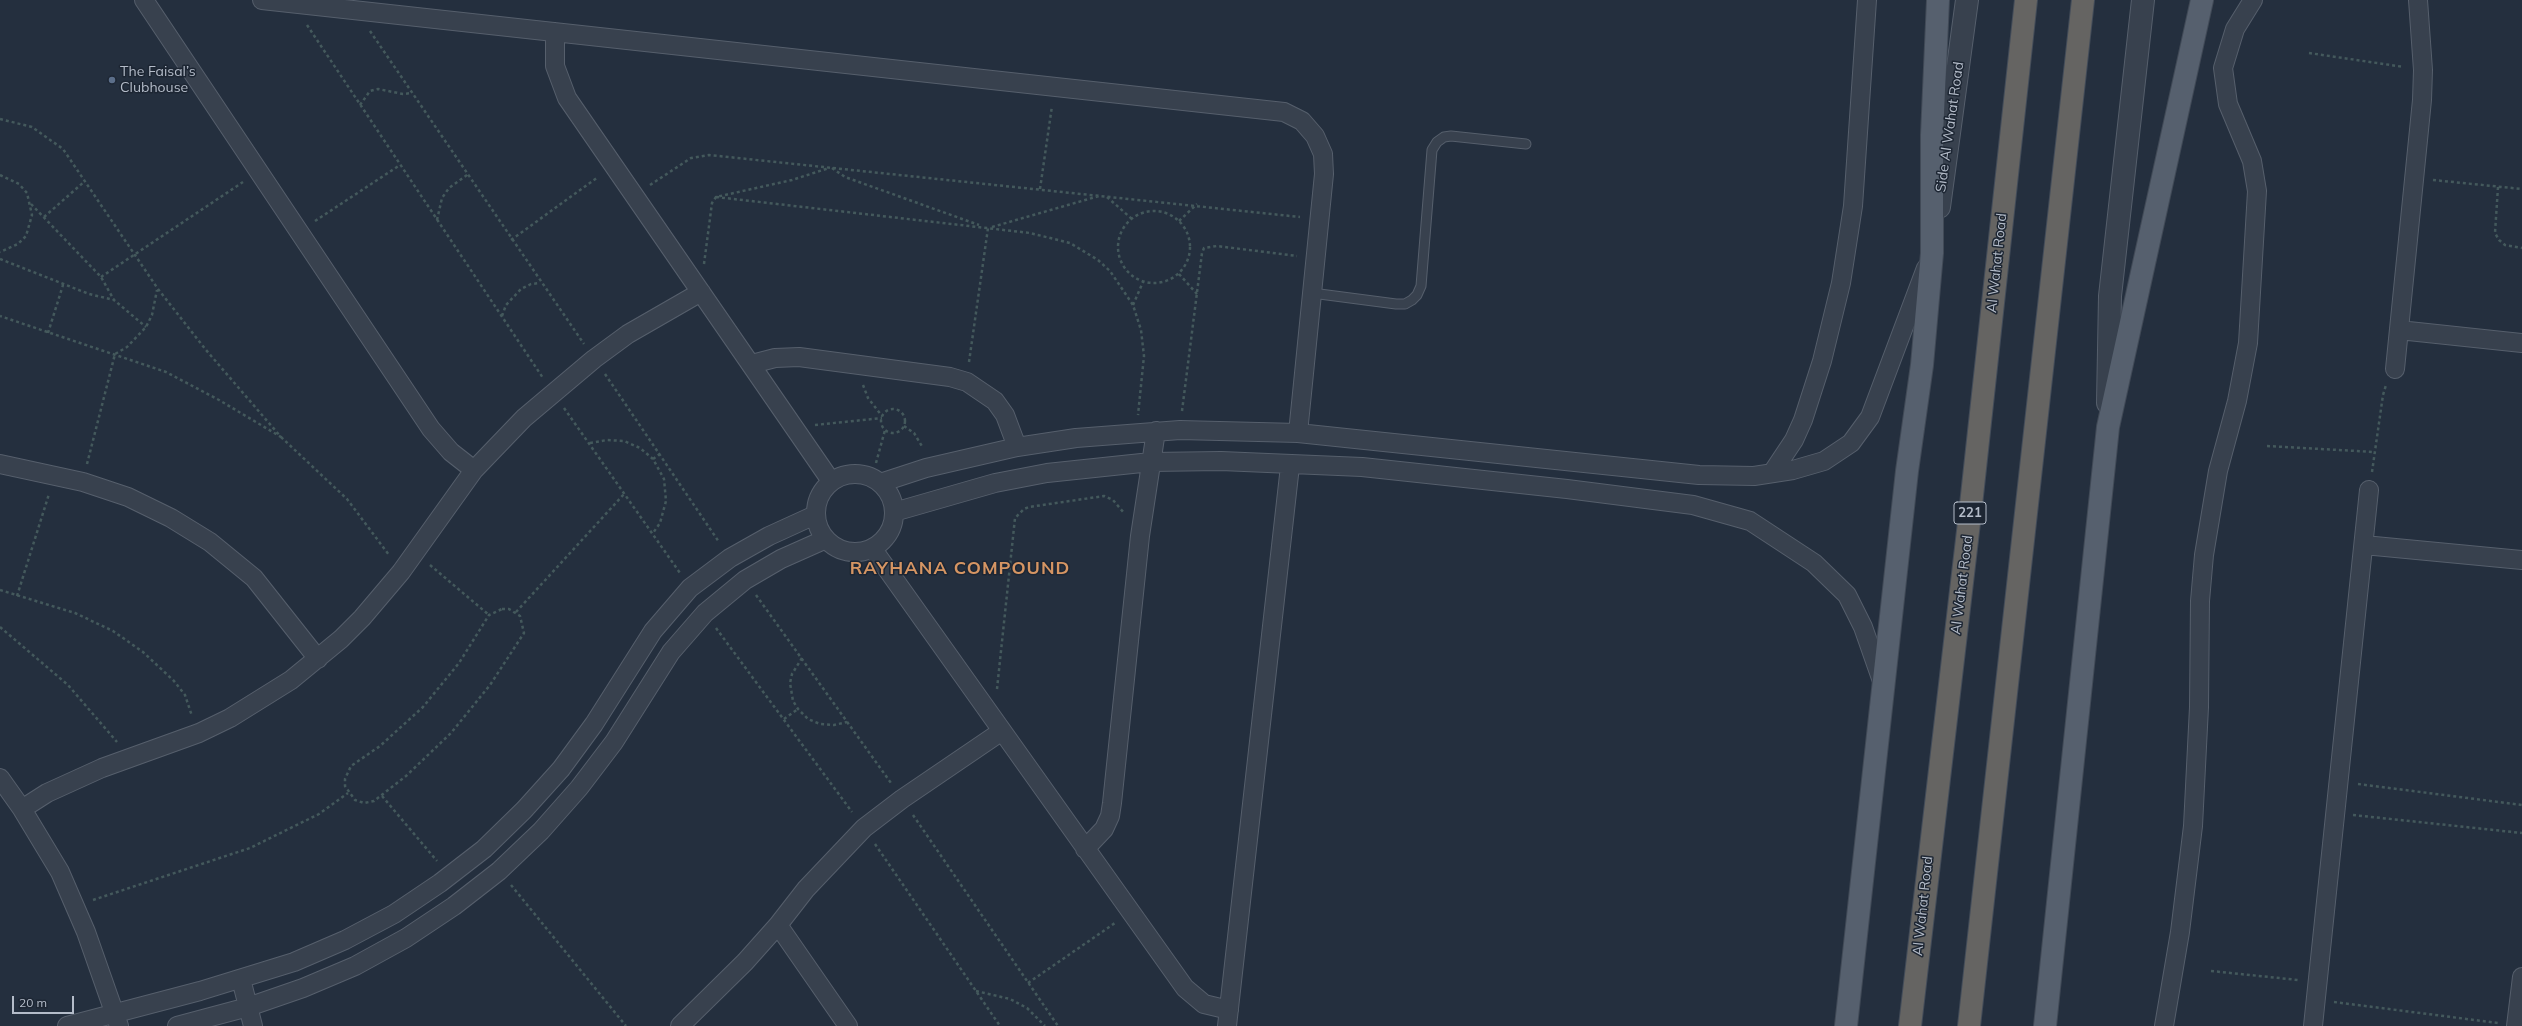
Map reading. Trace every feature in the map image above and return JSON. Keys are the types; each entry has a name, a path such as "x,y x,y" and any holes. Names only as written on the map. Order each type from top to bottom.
{"highway":[{"name":"Al Wahat Road","path":"1910,1026 1971,506 2026,0"},
{"path":"1969,1026 2083,0"}],"main road":[{"path":"1846,1025 1907,471 1922,365 1932,253 1932,135 1938,0"},
{"path":"2045,1026 2108,426 2202,0"}],"street":[{"path":"144,0 431,430 450,452 474,470"},
{"path":"262,0 1284,112 1302,122 1315,136 1323,154 1324,174 1298,433"},
{"path":"1772,473 1794,440 1803,420 1822,361 1841,284 1854,198 1867,0"},
{"name":"Side Al Wahat Road","path":"1932,253 1967,0"},
{"path":"2108,426 2110,296 2143,0"},
{"path":"2164,1026 2180,932 2193,826 2198,715 2200,601 2204,555 2215,485 2244,372 2249,336 2257,191 2255,173 2228,104 2224,68 2235,29 2253,0"},
{"path":"2395,369 2423,70 2418,0"},
{"path":"555,32 554,49 560,82 567,98 832,481"},
{"path":"876,480 892,501 894,512 888,533 872,548 863,551 843,550 826,539 819,528 815,515 819,496 832,481 851,474 876,480 1017,447 1156,430 1298,433 1365,439 1518,458 1699,475 1754,476 1793,470 1824,461 1851,443 1870,417 1932,253"},
{"path":"22,809 74,780 129,758 199,733 261,700 318,659 362,618 401,572 474,470 552,392 594,358 646,323 701,292"},
{"path":"2399,330 2522,343"},
{"path":"752,364 787,357 950,377 967,382 982,390 998,406 1013,431 1017,447"},
{"path":"1086,849 1104,829 1112,803 1140,536 1156,430"},
{"path":"1362,467 1365,439"},
{"path":"1515,483 1518,458"},
{"path":"894,512 944,496 1002,481 1099,466 1151,462 1220,461 1290,466 1362,467 1515,483 1693,505 1750,521 1814,563 1847,595 1863,627 1884,687"},
{"path":"0,464 83,482 128,497 171,518 210,542 254,578 318,659"},
{"path":"1228,1018 1290,466"},
{"path":"2314,1026 2369,490"},
{"path":"67,1026 117,1019 294,962 345,940 394,914 449,876 484,849 524,810 561,769 594,724 653,631 690,588 730,558 769,536 815,515"},
{"path":"176,1026 248,1007 303,988 368,959 406,938 454,906 499,871 541,831 579,788 614,742 670,652 706,613 745,580 781,558 826,539"},
{"path":"2364,545 2522,560"},
{"path":"872,548 1185,988 1194,997 1216,1008 1228,1018"},
{"path":"680,1026 745,962 778,925 806,889 864,828 998,725"},
{"path":"0,778 22,809 60,872 76,906 117,1019"},
{"path":"778,925 848,1026"},
{"path":"2516,1026 2522,977"},
{"path":"241,979 253,1026"}],"lane":[{"path":"1312,293 1396,304 1405,304 1412,300 1418,295 1421,286 1432,150 1437,142 1444,137 1451,136 1526,144"}],"path":[{"path":"292,3 552,392 654,532 690,588"},
{"path":"357,10 540,283 661,453 730,558"},
{"path":"2309,53 2423,70"},
{"path":"1040,189 1055,86"},
{"path":"360,105 370,91 378,89 403,94 412,93"},
{"path":"0,119 32,127 54,140 63,149 133,255 206,350 281,437 347,499 401,572"},
{"path":"634,196 691,158 702,154 1197,204 1320,219"},
{"path":"298,232 400,165"},
{"path":"511,240 614,166"},
{"path":"701,292 712,203 716,197 804,177 831,167"},
{"path":"831,167 845,177 987,228 1101,195"},
{"path":"101,277 258,172"},
{"path":"0,175 20,184 31,204 101,277 114,300 146,327"},
{"path":"437,220 438,208 446,193 457,180 467,175"},
{"path":"2414,178 2522,189"},
{"path":"44,217 85,181"},
{"path":"2498,187 2495,233 2499,240 2505,245 2522,248"},
{"path":"1107,196 1132,219"},
{"path":"716,197 1054,237 1085,251 1110,271 1133,305 1141,330 1144,356 1137,432"},
{"path":"0,252 18,244 26,236 31,221 31,204"},
{"path":"1179,221 1197,204"},
{"path":"1151,212 1161,212 1179,221 1186,231 1189,254 1179,274 1168,280 1156,283 1143,282 1127,271 1119,254 1121,234 1132,219 1151,212"},
{"path":"967,382 987,228"},
{"path":"1180,430 1202,253 1204,248 1210,246 1316,258"},
{"path":"0,259 63,285 114,300"},
{"path":"1179,274 1197,294"},
{"path":"1133,305 1143,282"},
{"path":"502,316 506,305 517,292 531,284 540,283"},
{"path":"48,333 63,285"},
{"path":"83,482 115,354 127,347 146,327 154,309 158,289"},
{"path":"0,316 166,372 193,385 281,437"},
{"path":"862,365 863,388 871,403 882,417 885,430 876,480"},
{"path":"2369,490 2382,394 2395,369"},
{"path":"795,427 882,417 888,411 896,410 904,418 904,426 898,432 885,430"},
{"path":"904,426 914,434 921,444 926,456 926,468"},
{"path":"590,444 606,440 624,441 640,448 653,459 664,479 666,501 662,518 654,532"},
{"path":"2267,446 2374,452"},
{"path":"653,459 661,453"},
{"path":"17,596 54,476"},
{"path":"516,612 625,493"},
{"path":"998,725 1013,524 1019,513 1029,507 1104,496 1118,504 1140,536"},
{"path":"415,553 489,615"},
{"path":"745,580 902,799 1058,1026"},
{"path":"0,590 82,616 113,631 143,652 174,681 184,695 199,733"},
{"path":"502,609 516,612 523,621 524,633 490,685 440,744 382,796 374,801 364,802 355,800 348,793 345,779 351,766 380,746 423,707 459,663 489,615 502,609"},
{"path":"706,613 864,828 1000,1026"},
{"path":"0,627 68,685 107,728 129,758"},
{"path":"802,658 792,674 790,683 793,701 798,709 808,719 820,724 834,726 847,722"},
{"path":"784,720 798,709"},
{"path":"2339,782 2522,805"},
{"path":"76,906 250,848 319,814 348,793"},
{"path":"382,796 449,876"},
{"path":"2336,813 2522,833"},
{"path":"499,871 626,1026"},
{"path":"1028,983 1130,912"},
{"path":"2211,971 2516,1026"},
{"path":"976,991 1010,999 1026,1008 1045,1026"}],"place":[{"name":"The Faisal’s Clubhouse","path":"112,80"}],"district":[{"name":"RAYHANA COMPOUND","path":"960,569"}]}
